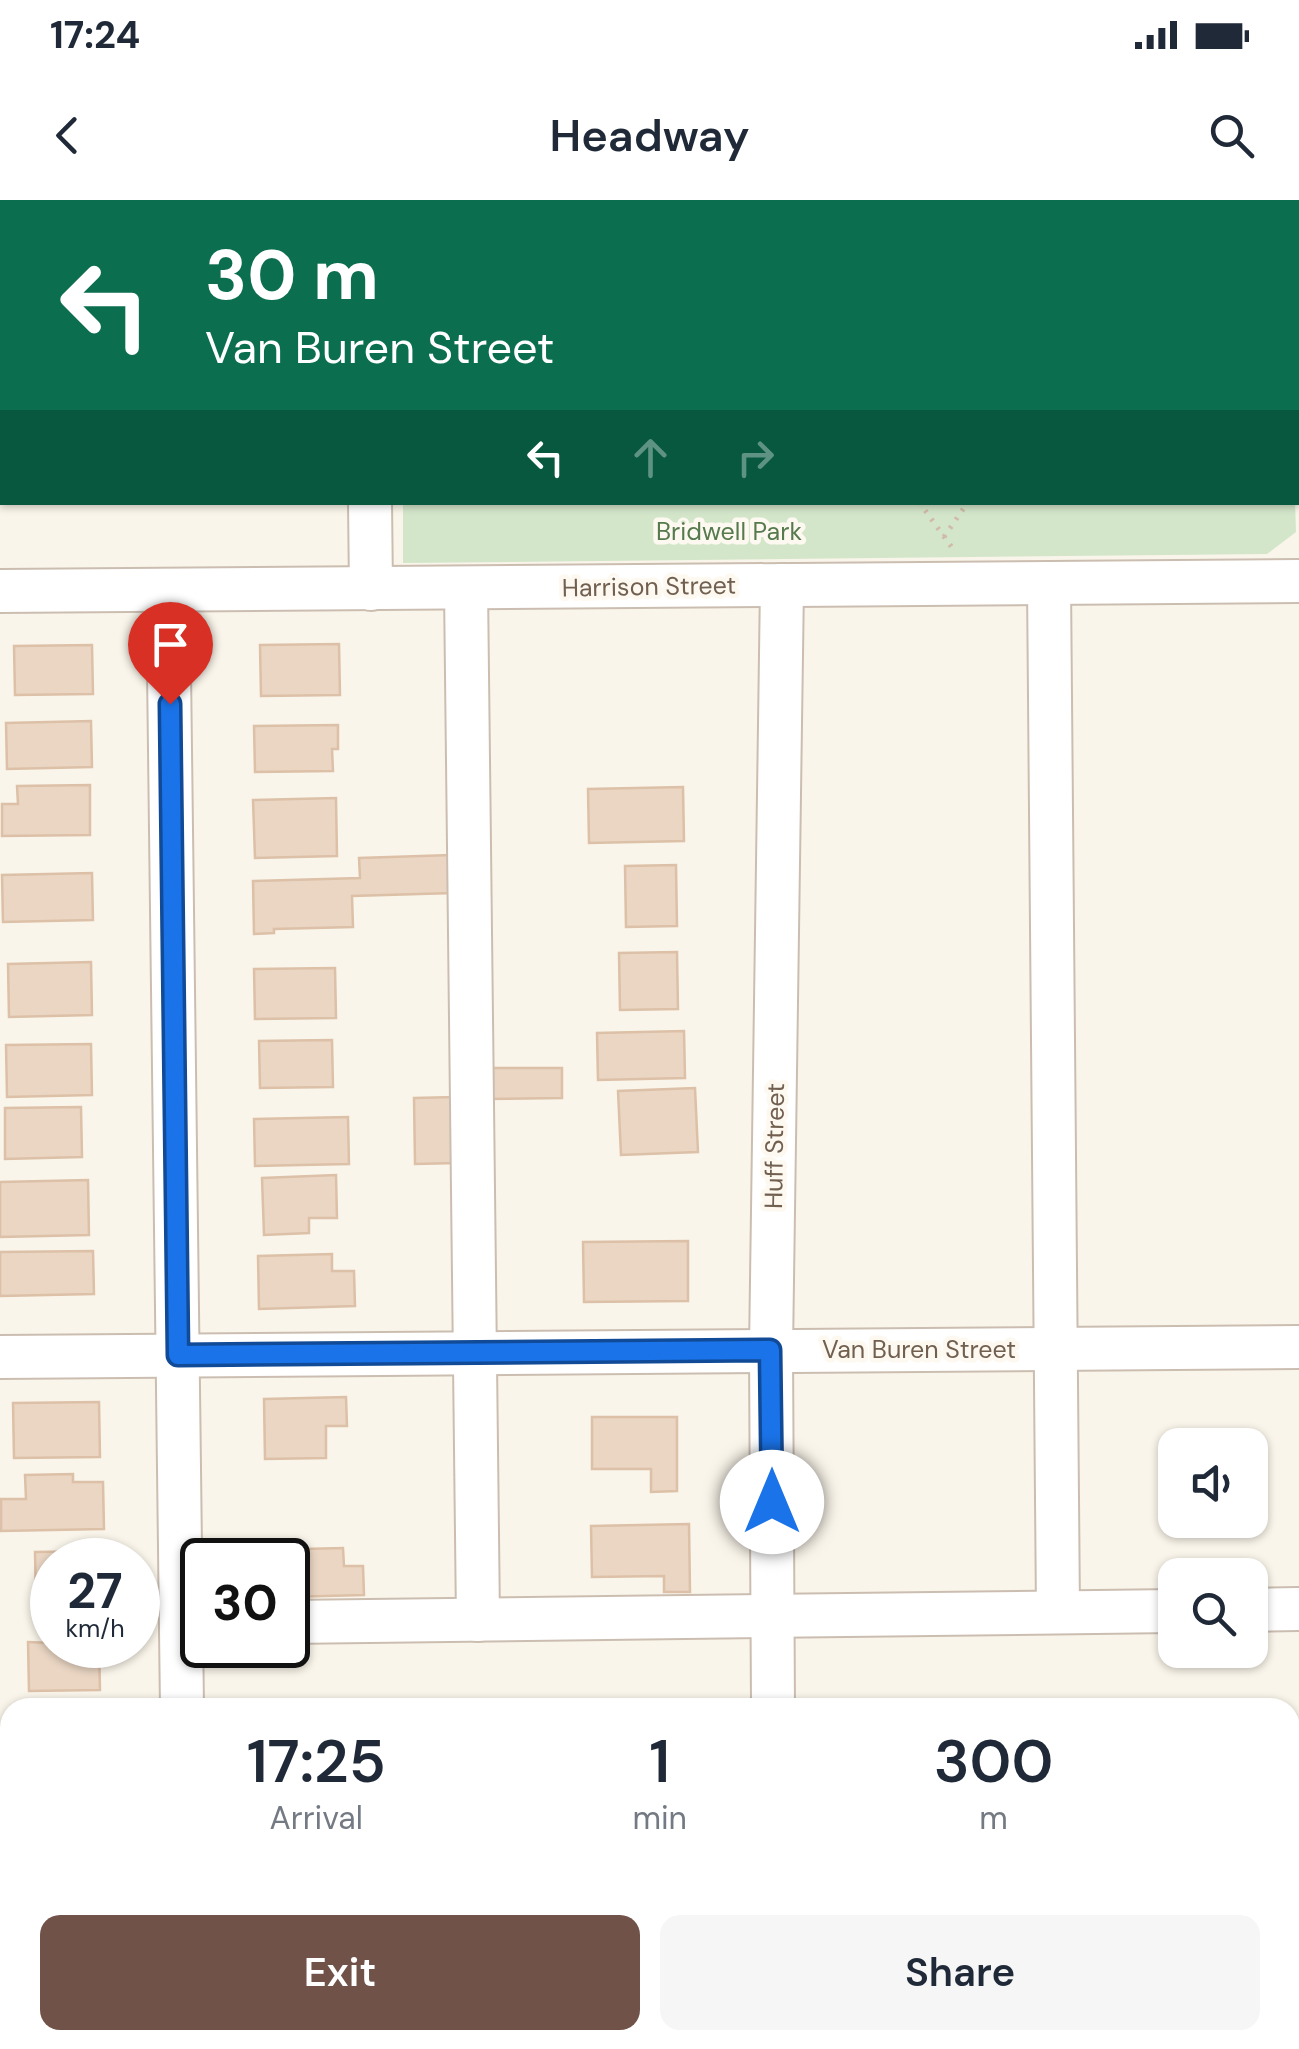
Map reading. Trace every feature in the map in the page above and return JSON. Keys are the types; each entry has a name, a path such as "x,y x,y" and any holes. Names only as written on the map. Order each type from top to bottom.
{"street":[{"path":"370,505 371,589"},
{"name":"Harrison Street","path":"0,592 1299,581"},
{"path":"1049,583 1058,1612"},
{"name":"Huff Street","path":"773,1698 770,1350 782,585"},
{"path":"466,588 478,1620"},
{"path":"168,590 178,1355 188,1538"},
{"name":"Van Buren Street","path":"0,1356 1299,1346"},
{"path":"1268,1610 1299,1609"},
{"path":"310,1622 1158,1611"},
{"path":"183,1698 187,1668"}],"path":[{"path":"920,505 979,584"},
{"path":"944,537 966,505"}],"green space":[{"name":"Bridwell Park","path":"403,505 1295,505 1296,532 1267,554 403,563"}],"building":[{"path":"339,644 340,695 261,696 260,645"},
{"path":"92,645 93,694 15,695 14,646"},
{"path":"91,721 92,767 7,769 6,723"},
{"path":"338,725 338,749 332,749 333,771 255,772 254,726"},
{"path":"90,785 90,835 2,836 2,804 18,804 17,786"},
{"path":"683,787 684,841 589,843 588,789"},
{"path":"336,798 337,856 255,858 253,800"},
{"path":"451,855 453,893 352,896 353,927 274,929 274,933 254,934 253,881 360,878 359,858"},
{"path":"676,865 677,926 626,927 625,866"},
{"path":"92,873 93,920 3,922 2,875"},
{"path":"677,952 678,1009 620,1010 619,953"},
{"path":"91,962 92,1015 9,1017 8,964"},
{"path":"335,968 336,1018 255,1019 254,969"},
{"path":"684,1031 685,1078 598,1080 597,1033"},
{"path":"332,1040 333,1087 260,1088 259,1041"},
{"path":"91,1044 92,1095 7,1097 6,1045"},
{"path":"486,1068 562,1068 562,1098 486,1099"},
{"path":"695,1088 698,1152 621,1155 618,1091"},
{"path":"456,1097 457,1163 415,1164 414,1098"},
{"path":"81,1107 82,1157 5,1159 5,1108"},
{"path":"348,1117 349,1164 255,1166 254,1119"},
{"path":"336,1175 337,1218 309,1218 309,1233 264,1235 262,1178"},
{"path":"88,1180 89,1235 0,1237 0,1182"},
{"path":"688,1241 688,1301 584,1302 583,1242"},
{"path":"93,1251 94,1294 0,1296 0,1252"},
{"path":"332,1254 332,1271 354,1271 355,1306 259,1309 258,1256"},
{"path":"346,1397 347,1426 326,1426 326,1458 265,1459 264,1399"},
{"path":"99,1402 100,1457 14,1458 13,1403"},
{"path":"592,1417 677,1417 677,1491 651,1492 651,1469 592,1469"},
{"path":"73,1474 73,1482 103,1482 104,1529 1,1531 1,1499 26,1499 25,1475"},
{"path":"689,1524 690,1592 664,1592 664,1576 592,1577 591,1526"},
{"path":"343,1548 344,1566 363,1566 364,1595 310,1596 310,1549"},
{"path":"28,1642 30,1668 100,1668 100,1690 29,1691"}],"route":[{"path":"170,704 178,1355 770,1350 772,1502"}]}
